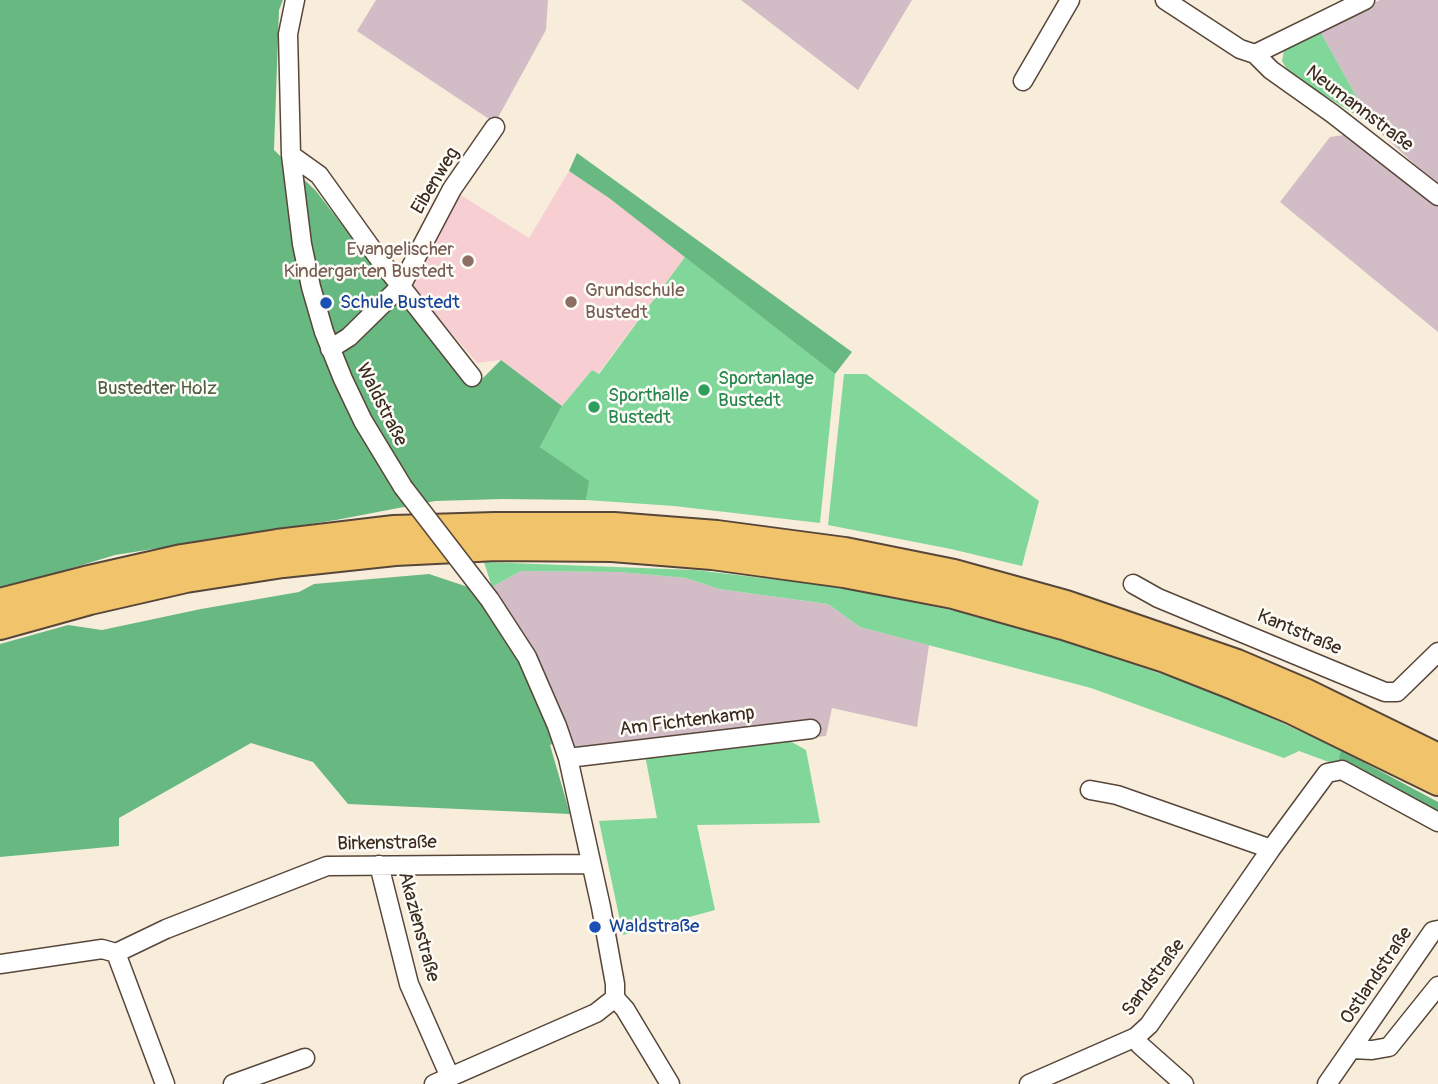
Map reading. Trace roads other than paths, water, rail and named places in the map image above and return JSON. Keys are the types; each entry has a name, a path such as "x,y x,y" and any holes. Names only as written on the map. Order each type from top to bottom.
{"highway":[{"path":"0,602 182,558 394,529 614,526 717,534 845,551 954,573 1066,604 1237,663 1304,692 1438,757"},
{"path":"0,626 90,601 186,579 283,564 395,552 497,547 612,548 712,556 844,574 940,593 1063,626 1165,659 1231,685 1293,711 1438,782"}],"street":[{"name":"Waldstraße","path":"295,0 288,34 291,155 302,244 311,287 330,349 363,421 403,487 490,600 527,657 568,758 592,864 615,984 615,998"},
{"path":"1023,81 1070,0"},
{"name":"Neumannstraße","path":"1165,0 1240,49 1255,54 1271,70 1436,193"},
{"path":"1255,54 1365,0"},
{"name":"Eibenweg","path":"330,349 349,337 401,286 452,189 495,127"},
{"path":"291,155 319,175 377,257 472,377"},
{"name":"Kantstraße","path":"1133,584 1158,598 1385,692 1397,692 1438,652"},
{"name":"Am Fichtenkamp","path":"568,758 811,729"},
{"name":"Sandstraße","path":"1029,1084 1136,1037 1149,1025 1327,773 1342,770 1438,822"},
{"path":"1090,790 1117,794 1271,849"},
{"name":"Birkenstraße","path":"116,953 166,929 327,866 592,864"},
{"name":"Akazienstraße","path":"379,865 409,984 442,1081"},
{"name":"Ostlandstraße","path":"1327,1084 1433,931 1438,930"},
{"path":"0,964 102,948 116,953 164,1084"},
{"name":"Ostlandstraße","path":"1352,1049 1371,1050 1389,1046 1438,986"},
{"path":"442,1081 596,1013 615,998 625,1009 670,1084"},
{"path":"1136,1037 1140,1045 1184,1084"},
{"path":"233,1084 305,1058"}],"place":[{"name":"Evangelischer Kindergarten Bustedt","path":"468,261"},
{"name":"Grundschule Bustedt","path":"571,302"},
{"name":"Schule Bustedt","path":"326,303"},
{"name":"Sportanlage Bustedt","path":"704,390"},
{"name":"Sporthalle Bustedt","path":"594,407"},
{"name":"Waldstraße","path":"595,927"}],"park label":[{"name":"Bustedter Holz","path":"157,389"}]}
